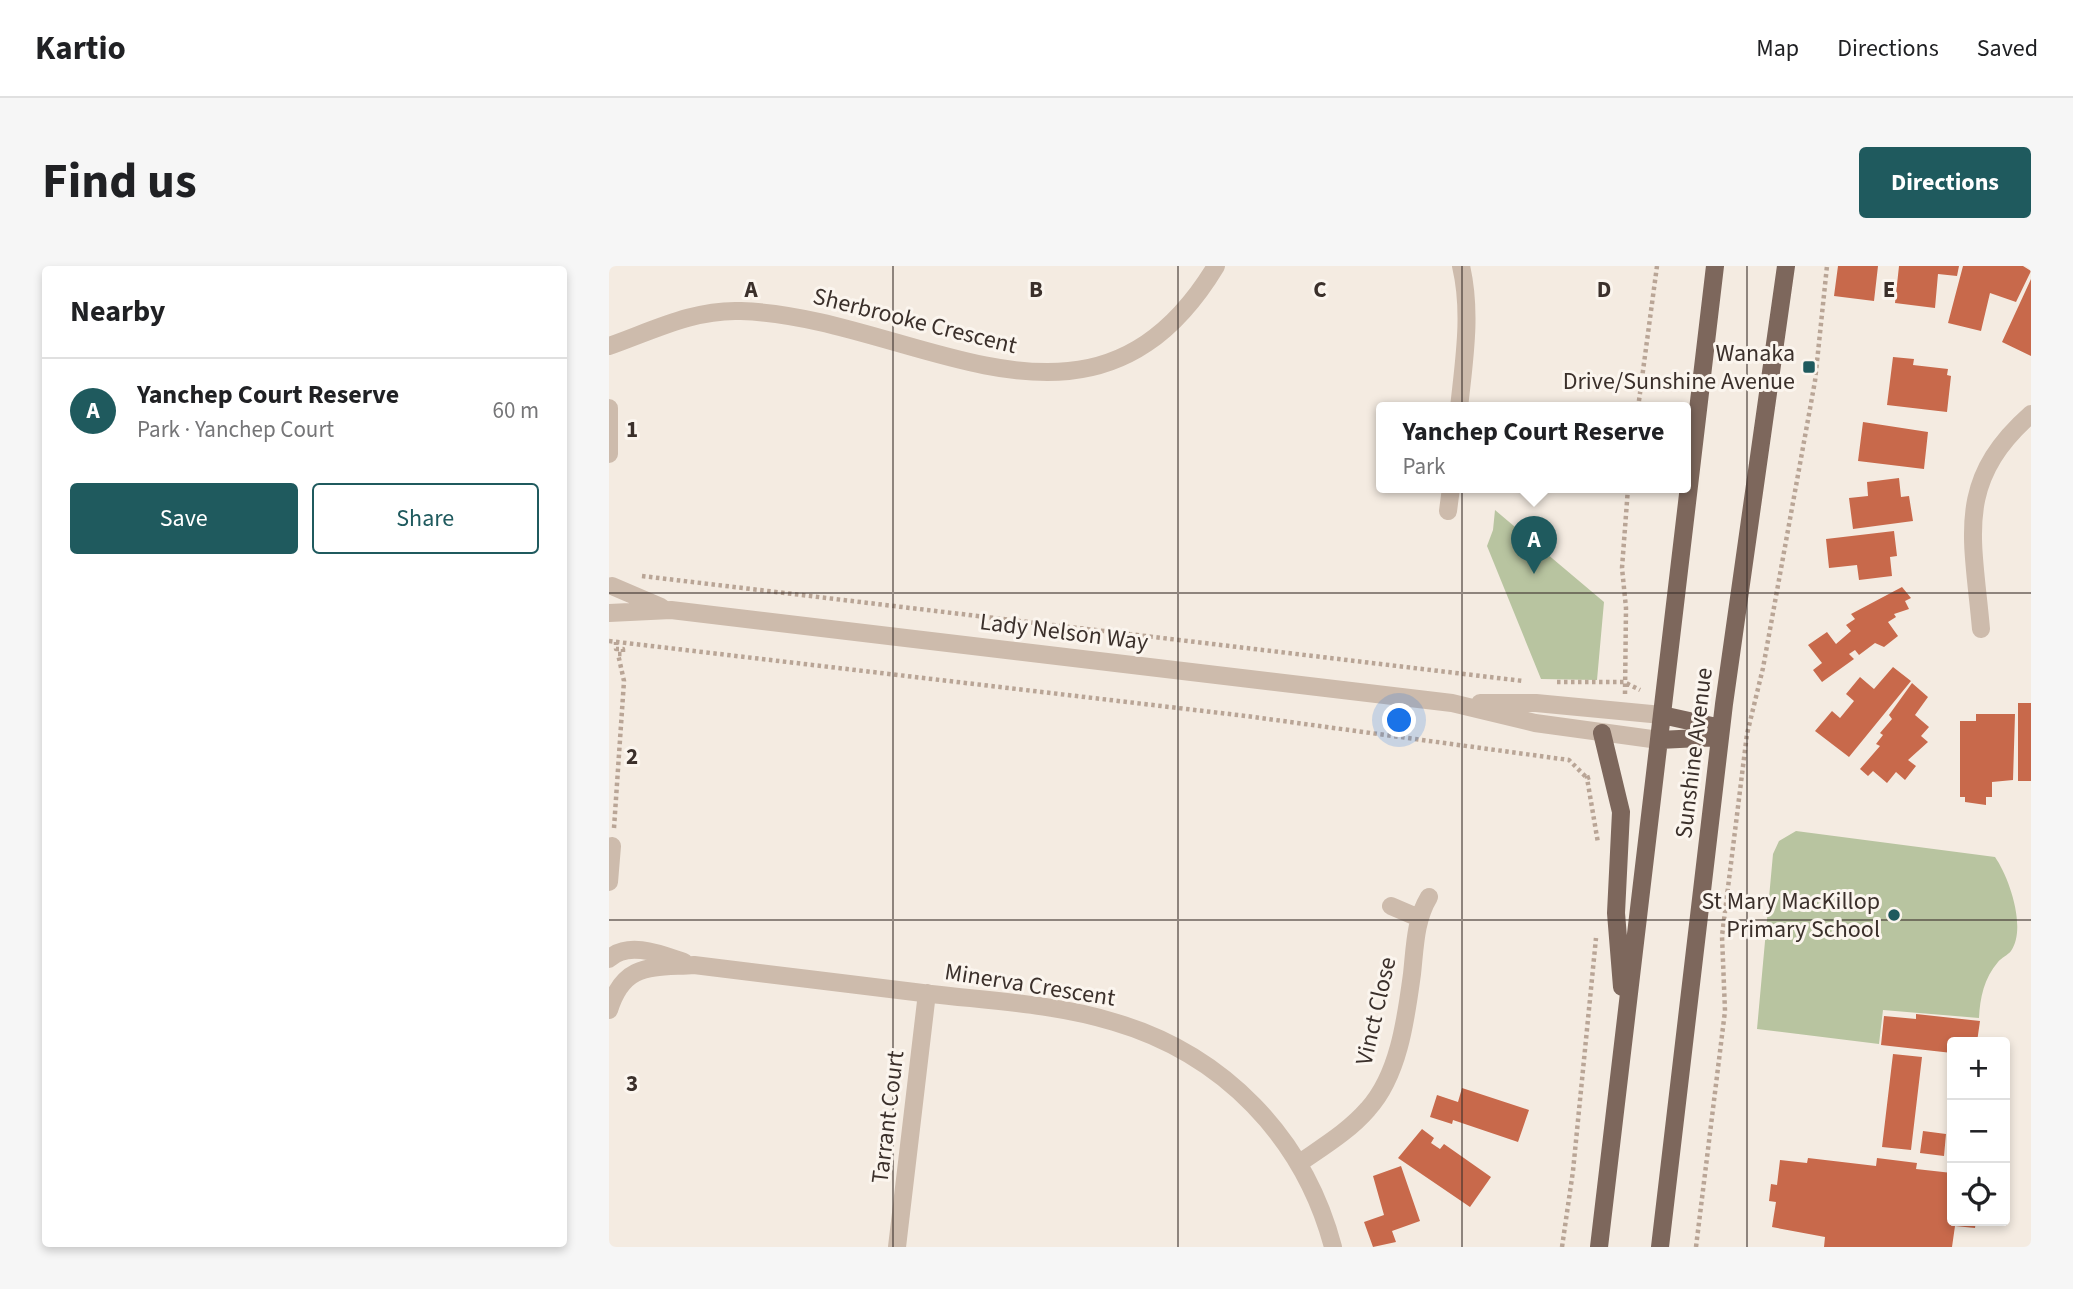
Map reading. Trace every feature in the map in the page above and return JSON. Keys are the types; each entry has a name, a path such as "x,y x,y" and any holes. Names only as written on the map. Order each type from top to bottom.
{"main road":[{"name":"Sunshine Avenue","path":"1691,474 1716,266"},
{"name":"Sunshine Avenue","path":"1660,1247 1720,732 1786,266"},
{"name":"Sunshine Avenue","path":"1599,1247 1689,493"},
{"path":"1662,715 1720,732"},
{"path":"1659,740 1720,732"},
{"path":"1602,733 1612,765 1623,831 1616,913 1625,1028"}],"street":[{"name":"Sherbrooke Crescent","path":"609,346 702,314 739,311 784,314 1010,370 1066,373 1130,354 1158,337 1185,311 1216,266"},
{"path":"1460,402 1467,330 1467,292 1461,266"},
{"path":"609,408 609,454"},
{"path":"1981,629 1973,538 1975,495 1995,451 2031,414"},
{"path":"1448,511 1450,493"},
{"path":"609,613 616,599 610,584"},
{"name":"Lady Nelson Way","path":"610,584 671,610"},
{"name":"Lady Nelson Way","path":"609,613 671,610 1452,703 1535,723 1659,740"},
{"name":"Lady Nelson Way","path":"1452,703 1537,702 1626,709 1662,715"},
{"path":"609,882 612,846"},
{"name":"Vinct Close","path":"1301,1162 1343,1132 1369,1108 1392,1067 1408,1002 1419,918 1429,897"},
{"path":"1391,906 1419,918"},
{"name":"Minerva Crescent","path":"610,952 640,950 694,965 1075,1012 1157,1036 1189,1054 1254,1105 1301,1162 1317,1198 1333,1247"},
{"path":"609,1010 615,990 626,977 610,952"},
{"name":"Minerva Crescent","path":"626,977 642,969 694,965"},
{"name":"Tarrant Court","path":"897,1247 927,993"}],"path":[{"path":"1639,402 1657,266"},
{"path":"1696,1247 1724,1011 1722,944 1747,734 1763,668 1815,381 1827,266"},
{"path":"1626,709 1626,608 1622,568 1628,493"},
{"path":"630,574 1525,681"},
{"path":"609,642 1233,715 1569,760 1587,778 1600,856"},
{"path":"612,846 624,681 618,654 624,654 623,649 616,649 616,642"},
{"path":"1551,682 1624,682 1635,689"},
{"path":"1587,778 1612,765"},
{"path":"1562,1247 1573,1171 1597,925"}],"green space":[{"path":"1495,510 1604,602 1597,680 1541,679 1487,546 1493,530"},
{"path":"1796,831 1995,857 2010,889 2017,916 2017,929 2011,951 1993,968 1986,981 1979,1018 1883,1010 1879,1044 1757,1029 1773,854 1779,841"}],"building":[{"path":"1838,266 1878,266 1874,301 1834,296"},
{"path":"1899,266 1959,266 1957,276 1938,274 1935,308 1895,303"},
{"path":"1963,266 2023,266 2031,271 2016,302 1990,293 1981,331 1948,323"},
{"path":"2031,279 2031,356 2002,342"},
{"path":"1893,357 1914,359 1913,365 1948,369 1947,375 1951,376 1947,412 1887,405"},
{"path":"1863,422 1928,432 1924,469 1858,461"},
{"path":"1899,478 1901,497 1909,496 1913,521 1853,529 1849,498 1868,496 1867,482"},
{"path":"1894,531 1897,556 1890,557 1892,576 1859,580 1857,565 1829,568 1826,539"},
{"path":"1902,587 1911,598 1905,601 1909,609 1894,614 1896,617 1888,622 1898,636 1884,647 1875,643 1859,655 1855,650 1849,654 1854,659 1822,682 1813,670 1822,663 1808,645 1827,632 1836,644 1851,631 1846,625 1855,619 1851,614"},
{"path":"1893,667 1911,681 1849,757 1815,731 1832,711 1840,718 1854,701 1846,694 1860,677 1874,689"},
{"path":"1912,683 1928,697 1915,715 1929,727 1921,736 1928,742 1908,760 1916,766 1905,780 1896,772 1887,783 1873,771 1868,776 1860,769 1880,746 1876,744 1883,735 1880,733 1892,719 1889,715"},
{"path":"2018,703 2031,703 2031,781 2018,781"},
{"path":"1976,714 2015,714 2013,780 1992,782 1992,797 1986,797 1986,805 1965,802 1965,797 1960,797 1960,721 1976,721"},
{"path":"1916,1014 1980,1021 1978,1037 1947,1037 1947,1052 1881,1045 1884,1016 1916,1019"},
{"path":"1893,1054 1922,1057 1911,1150 1882,1147"},
{"path":"1462,1088 1529,1110 1518,1142 1453,1120 1452,1124 1430,1117 1437,1095 1458,1102"},
{"path":"1422,1129 1434,1138 1431,1143 1440,1149 1444,1144 1491,1177 1470,1207 1398,1158"},
{"path":"1923,1131 1946,1134 1944,1156 1920,1153"},
{"path":"1808,1158 1876,1166 1877,1158 1917,1163 1916,1169 1947,1172 1947,1226 1955,1226 1952,1247 1824,1247 1825,1237 1772,1227 1776,1202 1769,1201 1771,1184 1777,1185 1780,1160 1807,1163"},
{"path":"1401,1166 1420,1221 1392,1231 1396,1242 1373,1247 1364,1222 1384,1215 1373,1176"}],"place":[{"name":"Wanaka Drive/Sunshine Avenue","path":"1809,367"},
{"name":"Yanchep Court Reserve","path":"1534,574"},
{"name":"St Mary MacKillop Primary School","path":"1894,915"}]}
